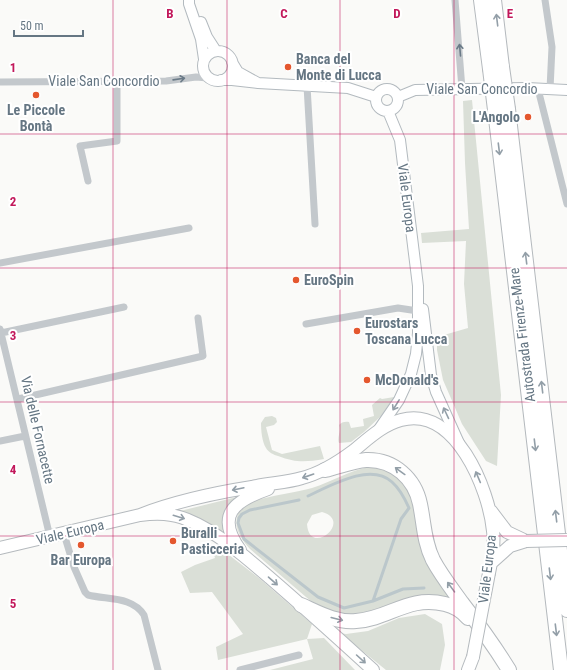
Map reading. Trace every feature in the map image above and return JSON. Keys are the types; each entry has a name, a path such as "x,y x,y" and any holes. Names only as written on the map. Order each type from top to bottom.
{"highway":[{"name":"Autostrada Firenze-Mare","path":"481,0 496,68"},
{"name":"Autostrada Firenze-Mare","path":"494,0 496,68 567,610"},
{"name":"Autostrada Firenze-Mare","path":"501,109 561,670"},
{"path":"325,470 364,460 374,460 390,465 406,476 416,490 425,538 433,560 491,641 509,670"},
{"path":"561,556 567,579"},
{"path":"301,605 331,618 349,622 375,618 416,603 432,602 450,606 466,615 491,641"}],"main road":[{"path":"189,0 201,39 204,59 203,67 208,78"},
{"path":"193,0 207,37 216,51 211,52 204,59"},
{"name":"Viale San Concordio","path":"216,51 226,53 238,72 258,83"},
{"path":"221,80 225,79 231,73 232,62"},
{"name":"Viale San Concordio","path":"208,78 212,80 348,88 376,97"},
{"path":"387,88 394,91 398,97 397,104 392,110 388,111 384,111 378,107 375,100 380,91 387,88"},
{"name":"Viale San Concordio","path":"398,97 414,90 567,90"},
{"name":"Viale Europa","path":"377,432 399,400 411,374 416,354 418,333 418,286 400,140 388,111"},
{"name":"Viale Europa","path":"418,286 421,297 431,375 436,392 462,449 479,479 489,508 493,531 490,568 471,665"},
{"name":"Viale Europa","path":"140,515 183,501 253,486 290,481 306,477 325,470 377,432 400,420 411,418 431,422 440,427 462,449"},
{"name":"Viale Europa","path":"246,557 236,544 229,530 228,520 233,509 241,501 251,496 290,481"},
{"path":"489,508 507,532 526,541"},
{"name":"Viale Europa","path":"0,548 140,515 155,513 170,514 188,520 213,534 246,557 373,670"},
{"path":"490,568 510,546 526,541 567,540"}],"street":[{"path":"455,0 462,89"},
{"path":"546,0 552,47 550,89"},
{"name":"Viale San Concordio","path":"0,82 117,82 166,81 196,77 208,78"},
{"path":"88,181 80,146 117,141 117,82"},
{"path":"307,86 315,224"},
{"path":"538,89 567,204"},
{"path":"0,263 189,228"},
{"path":"1,331 124,307"},
{"path":"306,324 398,308 418,312"},
{"path":"18,399 203,356 198,318"},
{"name":"Via delle Fornacette","path":"1,331 50,537"},
{"path":"0,441 25,436"},
{"path":"64,534 74,568 85,592 88,595 127,602 141,609 144,615 158,670"},
{"path":"240,670 299,655"}],"shaded area":[{"path":"472,100 501,395 497,466 486,461 462,424 443,380 437,350 437,337 468,328 464,284 466,241 422,243 421,233 469,229 463,101"},
{"path":"394,397 381,416 364,432 351,442 339,443 338,439 340,424 349,422 351,428 364,426 363,419 374,416 372,405 380,398"},
{"path":"272,416 276,418 277,422 274,425 266,427 272,450 282,454 320,446 324,459 296,461 270,452 264,443 261,423 265,417"},
{"path":"370,467 383,469 392,473 405,483 416,507 419,542 426,559 451,595 447,598 380,612 342,617 313,603 250,549 241,537 236,524 238,514 243,506 257,500 312,488 348,473","holes":["322,512 331,516 333,522 332,529 327,534 321,538 315,538 310,534 307,524 312,515"]},
{"path":"237,497 231,502 225,512 222,532 180,511"},
{"path":"216,545 259,578 312,624 307,639 218,660 216,647 243,634 212,592 190,593 181,572 215,558 212,549"},
{"path":"425,614 442,624 445,645 440,670 386,670 340,633 346,634 368,631 399,618"},
{"path":"324,638 355,670 270,670 313,659 307,639"}],"waterway":[{"path":"308,496 338,482 362,475 373,474 383,476 392,482 402,494 409,508 401,519 373,601"},
{"path":"299,500 250,510 242,514 238,523 244,539 318,597 344,608 373,601 403,589 424,588"}],"place":[{"name":"Banca del Monte di Lucca","path":"288,67"},
{"name":"Le Piccole Bontà","path":"36,95"},
{"name":"L'Angolo","path":"528,117"},
{"name":"EuroSpin","path":"296,280"},
{"name":"Eurostars Toscana Lucca","path":"357,331"},
{"name":"McDonald's","path":"367,380"},
{"name":"Buralli Pasticceria","path":"173,541"},
{"name":"Bar Europa","path":"81,545"}]}
